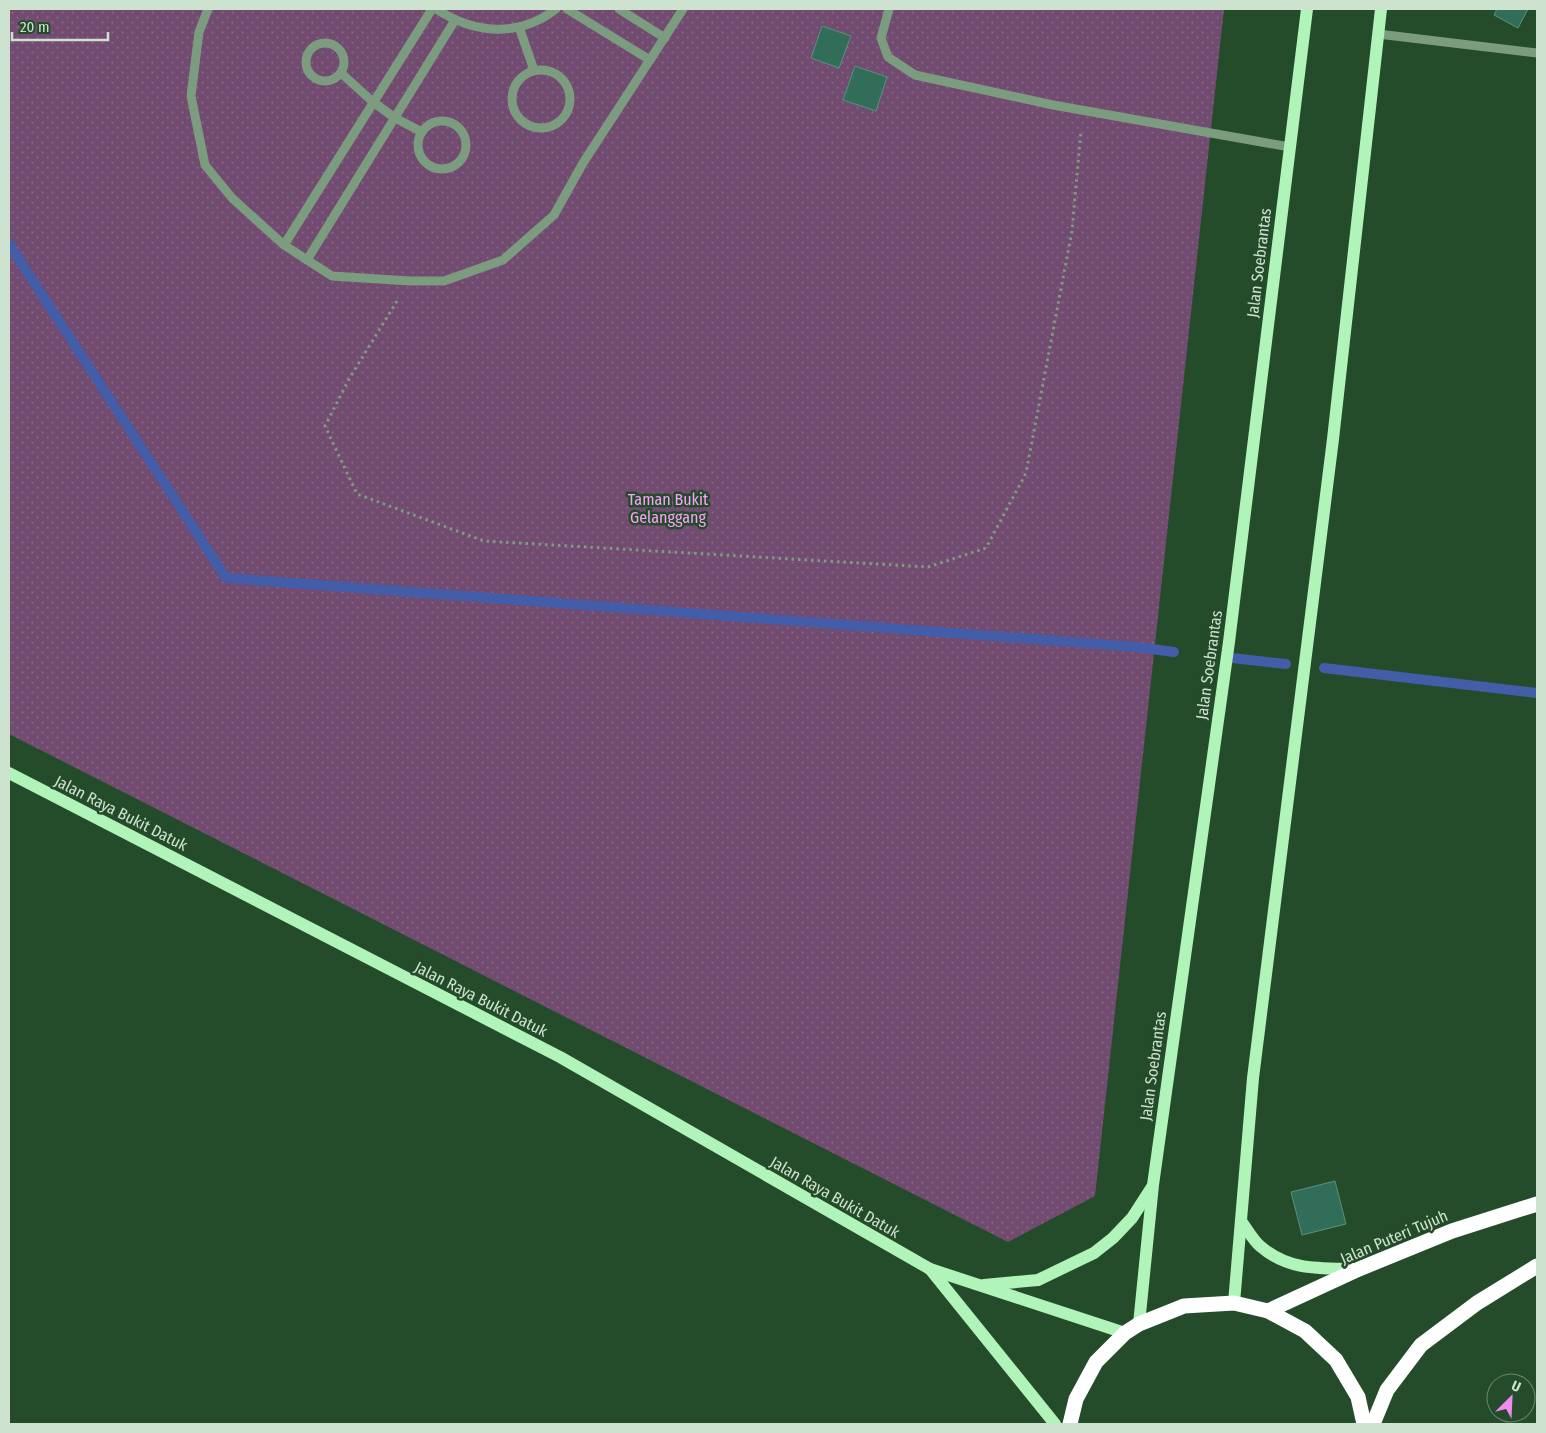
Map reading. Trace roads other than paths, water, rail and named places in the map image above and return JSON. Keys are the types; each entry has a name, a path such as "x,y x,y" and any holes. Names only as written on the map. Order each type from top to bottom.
{"highway":[{"name":"Jalan Puteri Tujuh","path":"1268,1311 1359,1269 1452,1231 1537,1204"},
{"path":"1374,1424 1387,1390 1421,1345 1478,1304 1537,1266"},
{"path":"1070,1424 1076,1399 1096,1362 1126,1333 1139,1324 1184,1306 1234,1303 1268,1311 1305,1331 1336,1360 1358,1397 1364,1424"}],"main road":[{"name":"Jalan Soebrantas","path":"1139,1324 1153,1185 1229,642 1307,9"},
{"path":"1234,1303 1253,1078 1329,468 1381,9"},
{"name":"Jalan Raya Bukit Datuk","path":"9,773 560,1057 930,1270 1126,1333"},
{"path":"979,1285 1038,1280 1094,1253 1113,1238 1132,1218 1153,1185"},
{"path":"1241,1221 1259,1245 1273,1256 1295,1266 1320,1269 1359,1269"},
{"name":"Jalan Raya Bukit Datuk","path":"930,1270 1055,1424"}],"lane":[{"path":"208,9 199,32 191,96 205,165 232,198 284,245 332,276 410,281 444,281 503,260 554,215 583,163 683,9"},
{"path":"284,245 432,9"},
{"path":"436,9 455,20 472,26 495,30 519,27 534,22 556,9"},
{"path":"567,9 650,60"},
{"path":"618,9 665,38"},
{"path":"889,9 881,38 888,57 915,75 1083,110 1290,147"},
{"path":"307,260 455,20"},
{"path":"519,27 534,70"},
{"path":"1378,34 1537,53"},
{"path":"322,44 333,45 341,52 344,62 341,73 333,80 322,81 313,77 307,68 306,57 313,48 322,44"},
{"path":"534,70 544,70 555,74 563,80 568,90 567,110 561,119 552,125 542,127 531,126 522,121 516,113 512,102 512,92 517,82 524,75 534,70"},
{"path":"341,73 373,102 395,118 422,132"},
{"path":"443,120 451,122 458,127 466,141 466,149 457,164 442,169 426,162 418,148 418,140 422,132 427,126 443,120"}],"waterway":[{"path":"9,244 226,578 1137,647 1174,652"},
{"path":"1232,658 1286,664"},
{"path":"1324,668 1537,693"}],"park label":[{"name":"Taman Bukit Gelanggang","path":"668,508"}]}
